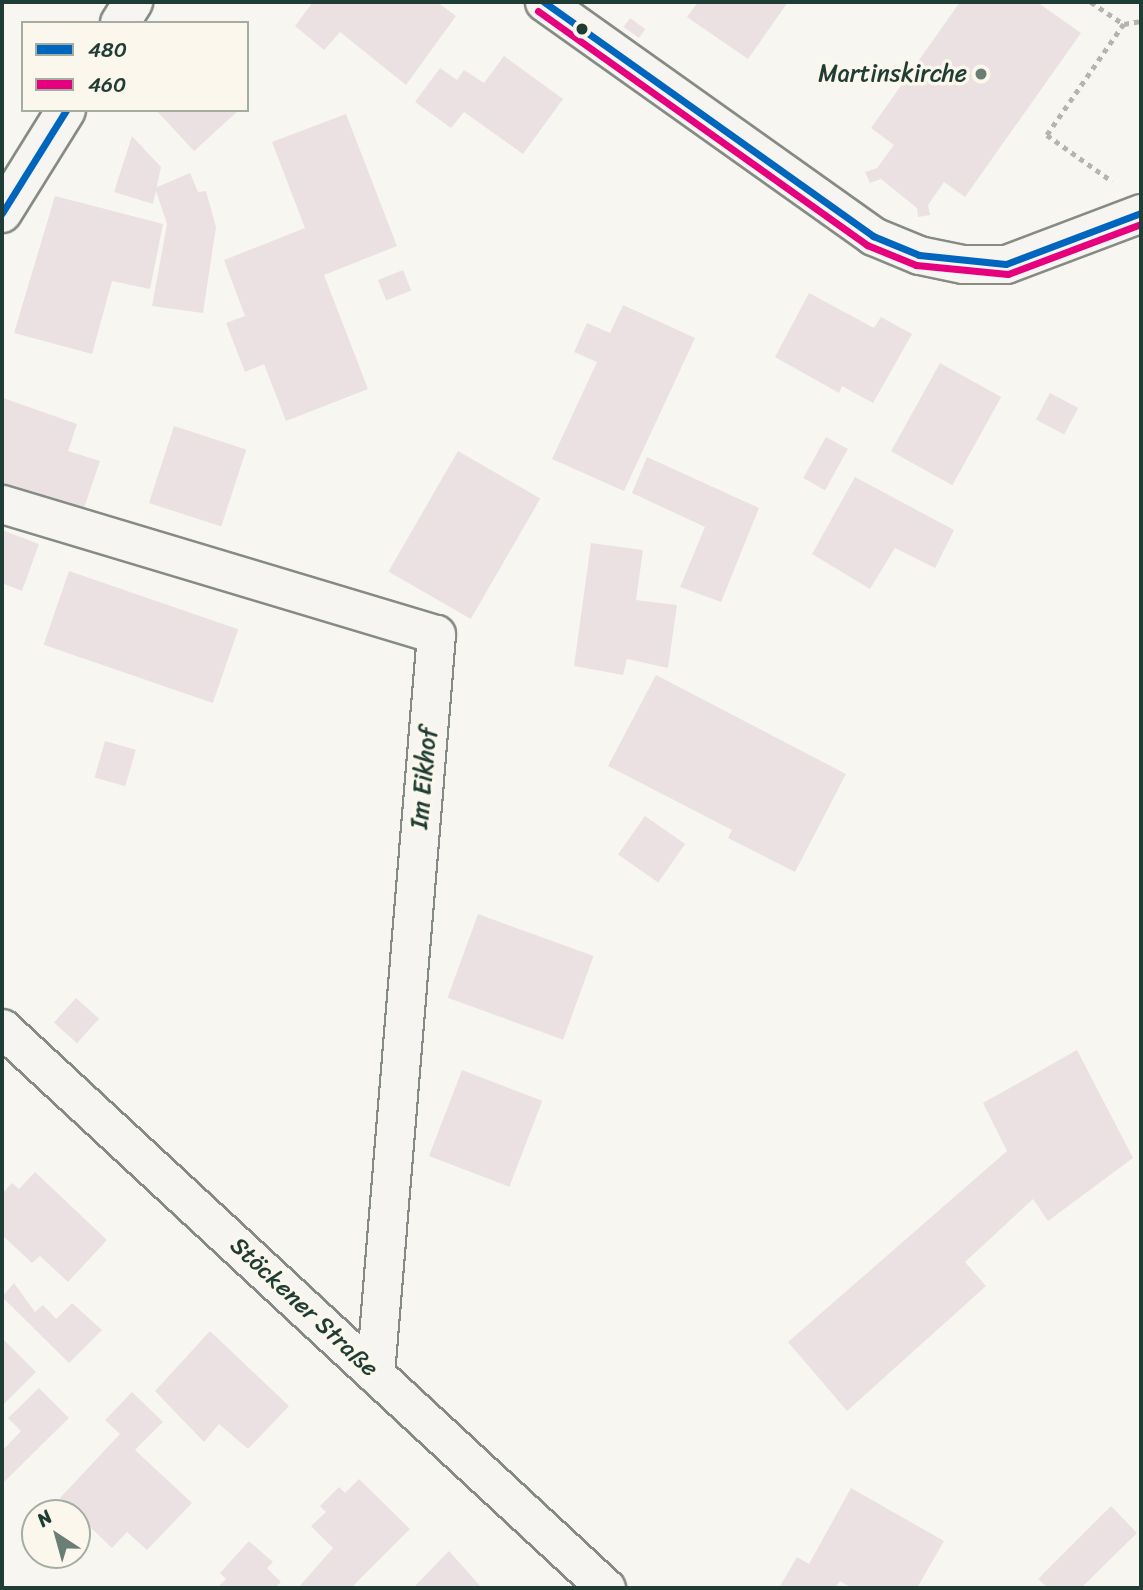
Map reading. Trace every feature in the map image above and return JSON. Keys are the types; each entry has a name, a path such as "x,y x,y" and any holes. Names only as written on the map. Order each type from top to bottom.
{"main road":[{"path":"121,21 133,2"},
{"path":"2,213 65,112"}],"street":[{"path":"544,2 873,236 919,255 963,264 1006,264 1131,200"},
{"name":"Im Eikhof","path":"2,504 436,634 375,1373"},
{"name":"Stöckener Straße","path":"2,1028 606,1588"}],"path":[{"path":"1091,2 1124,24 1141,21"},
{"path":"1124,24 1047,135 1131,200"}],"building":[{"path":"313,2 437,2 456,16 406,85 340,32 324,50 295,26"},
{"path":"698,2 788,2 748,59 687,17"},
{"name":"Martinskirche","path":"960,2 1037,2 1081,33 965,197 944,182 928,205 930,215 918,217 917,208 881,179 870,183 865,172 877,168 894,145 871,128"},
{"path":"630,18 645,29 639,38 624,27"},
{"path":"504,56 563,99 523,154 464,112 451,128 415,102 440,68 457,80 464,70 484,83"},
{"path":"158,112 237,112 194,151"},
{"path":"346,114 397,246 324,275 368,389 286,421 264,364 245,372 226,323 245,316 224,260 305,228 272,142"},
{"path":"132,136 161,167 153,204 114,192"},
{"path":"190,173 198,192 206,191 216,227 203,313 152,306 167,224 155,188"},
{"path":"55,196 163,224 150,289 112,281 92,354 14,333"},
{"path":"403,270 411,290 386,301 378,280"},
{"path":"809,293 874,328 881,317 912,334 873,403 842,386 839,393 775,357"},
{"path":"623,305 695,338 624,491 552,459 597,362 574,352 587,323 610,333"},
{"path":"940,363 1001,397 952,485 891,451"},
{"path":"1050,393 1078,408 1064,435 1036,419"},
{"path":"3,398 77,424 68,451 100,461 82,514 2,486"},
{"path":"174,426 246,449 221,527 149,503"},
{"path":"826,437 848,449 825,490 803,478"},
{"path":"458,451 540,498 471,619 388,571"},
{"path":"647,457 759,508 721,602 680,587 705,527 632,493"},
{"path":"855,477 954,530 935,568 895,548 870,589 812,554"},
{"path":"2,530 39,544 22,591 2,583"},
{"path":"591,543 643,550 636,600 677,605 668,668 627,659 623,675 574,666"},
{"path":"69,571 238,629 213,703 44,645"},
{"path":"656,675 846,774 795,872 728,838 732,830 608,766"},
{"path":"105,741 136,750 125,786 95,778"},
{"path":"645,816 685,844 658,883 618,855"},
{"path":"478,914 594,956 563,1040 448,998"},
{"path":"76,998 99,1019 77,1043 54,1023"},
{"path":"1077,1050 1133,1158 1048,1221 1033,1199 965,1262 986,1286 847,1411 788,1342 1007,1151 983,1103"},
{"path":"462,1070 542,1101 509,1187 429,1156"},
{"path":"35,1172 107,1240 68,1282 40,1256 32,1263 2,1235 2,1194 12,1183 19,1189"},
{"path":"14,1283 35,1312 43,1305 56,1319 72,1303 102,1330 69,1363 2,1297"},
{"path":"210,1331 289,1406 248,1449 219,1424 204,1442 155,1391"},
{"path":"2,1338 36,1372 2,1406"},
{"path":"39,1388 69,1418 2,1484 2,1451 21,1431 8,1418"},
{"path":"132,1392 163,1422 135,1450 192,1503 147,1550 127,1532 112,1548 91,1528 91,1499 60,1498 120,1434 105,1420"},
{"path":"359,1479 410,1529 351,1588 298,1588 333,1548 311,1526 326,1512 320,1506 339,1487 345,1493"},
{"path":"851,1488 944,1541 917,1588 852,1588 840,1581 835,1588 779,1588 797,1557 809,1564"},
{"path":"1111,1506 1137,1533 1081,1588 1048,1588 1038,1579"},
{"path":"249,1541 273,1562 267,1568 281,1582 275,1588 217,1588 226,1579 220,1573"},
{"path":"449,1551 482,1588 413,1588"}],"transit line":[{"name":"480","path":"544,2 873,236 919,255 1006,264 1141,213"},
{"name":"460","path":"538,11 867,245 916,265 1008,274 1141,224"},
{"name":"480","path":"2,213 65,112"}],"place":[{"name":"Martinskirche","path":"981,74"}]}
